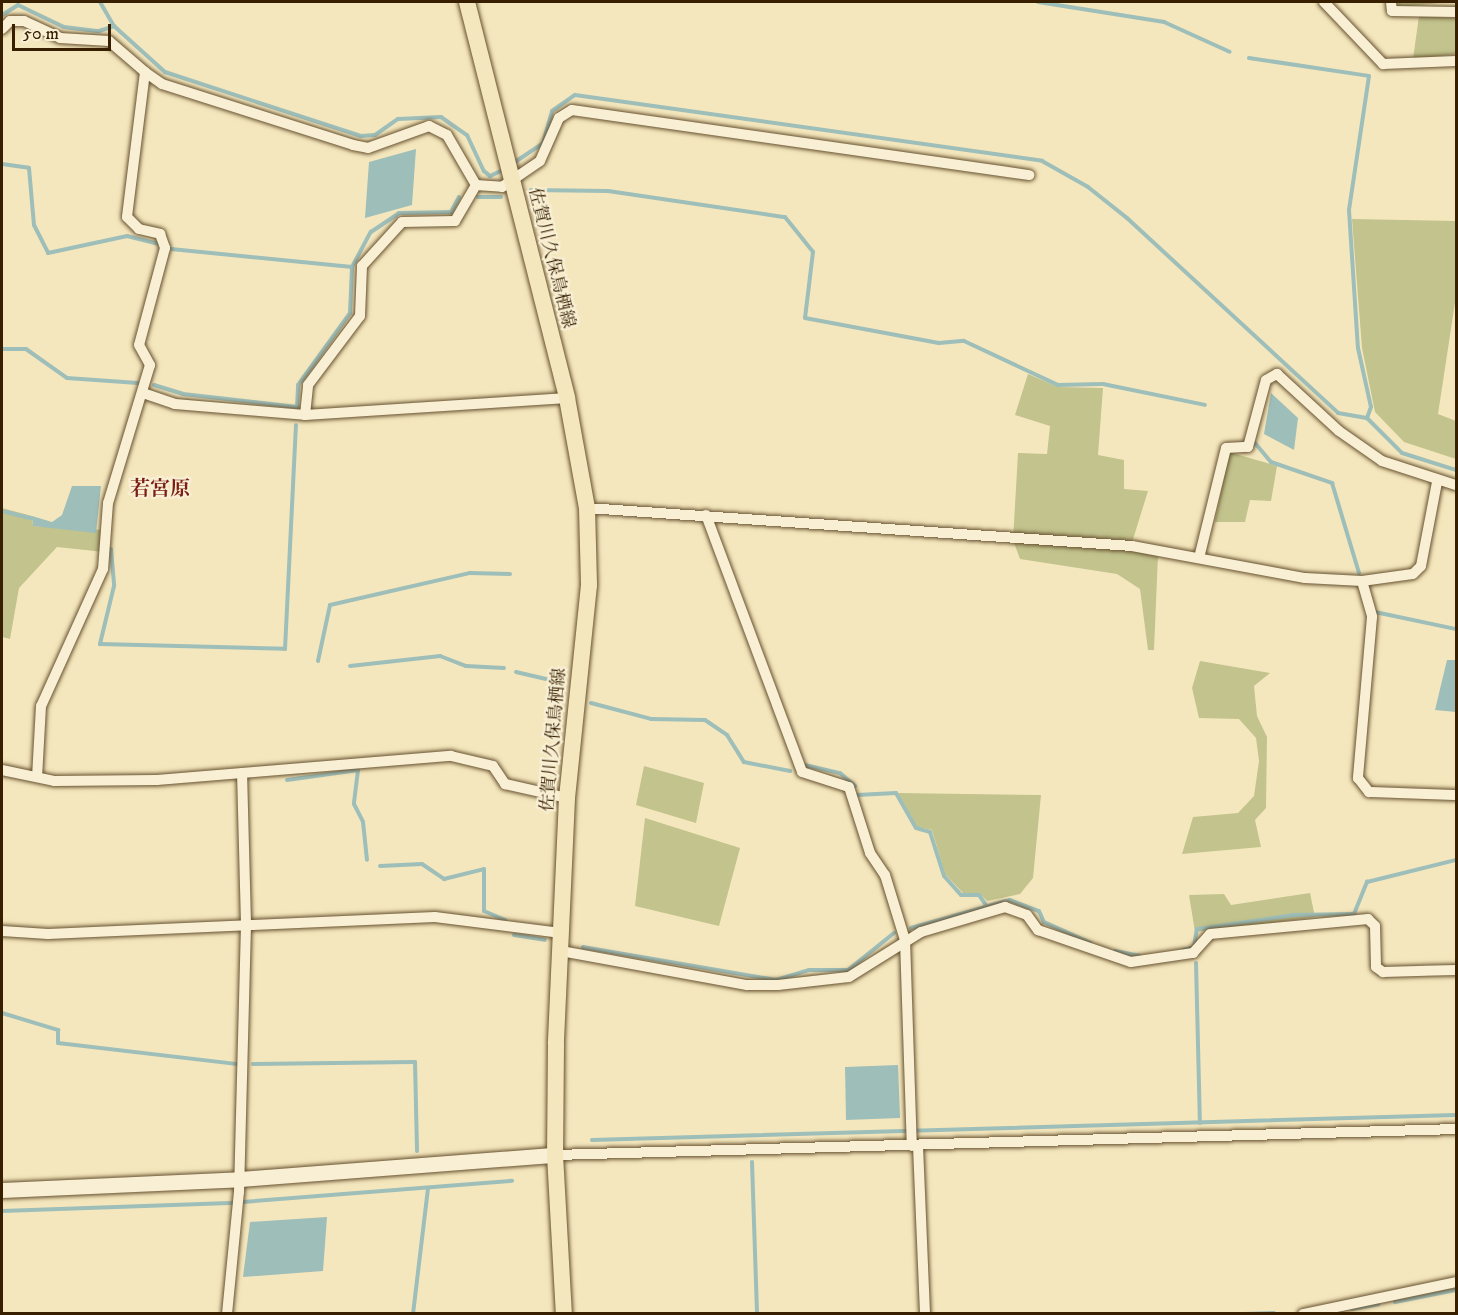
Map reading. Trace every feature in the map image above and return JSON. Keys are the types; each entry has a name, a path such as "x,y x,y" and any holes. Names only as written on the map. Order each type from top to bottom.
{"main road":[{"name":"佐賀川久保鳥栖線","path":"467,2 567,398 587,508 589,585 567,798 561,933 555,1155 564,1314"}],"street":[{"path":"1324,2 1383,64 1456,61"},
{"path":"1391,2 1392,11 1456,12"},
{"path":"2,29 10,21 24,21 60,38 109,41 162,84 353,145 368,148 429,126 447,135 476,185"},
{"path":"37,777 41,706 103,569 114,474 150,365 139,345 165,248 160,234 138,229 127,217 145,72"},
{"path":"476,185 502,187 540,161 559,118 572,110 1029,175"},
{"path":"305,416 308,385 360,316 362,266 402,222 455,221 476,185"},
{"path":"1199,558 1226,448 1248,447 1266,380 1277,374 1339,431 1382,461 1437,482 1456,485"},
{"path":"142,393 175,404 305,416 567,398"},
{"path":"587,508 1132,546 1305,578 1362,581 1413,574 1421,566 1437,482"},
{"path":"706,515 802,772 849,787 905,940 912,1122 925,1314"},
{"path":"1362,581 1372,617 1358,777 1369,792 1456,795"},
{"path":"2,770 37,777 157,780 451,756 493,766 505,784 567,798"},
{"path":"227,1314 240,1186 246,924 243,773"},
{"path":"561,951 747,985 778,985 849,977 905,940 1005,907 1027,915 1038,930 1131,963 1193,953 1210,934 1368,919 1375,926 1376,967 1383,972 1456,970"},
{"path":"2,930 48,933 435,917 561,933"},
{"path":"2,1190 240,1186 555,1155 1456,1130"},
{"path":"1303,1314 1456,1282"}],"green space":[{"path":"1399,2 1450,2 1399,7"},
{"path":"1419,16 1456,18 1456,54 1413,59"},
{"path":"1352,219 1456,221 1456,296 1438,414 1456,421 1456,459 1404,442 1375,412 1362,348"},
{"path":"1028,374 1058,387 1103,388 1098,455 1124,460 1124,489 1148,491 1130,549 1158,555 1154,650 1148,650 1140,589 1117,574 1020,559 1013,540 1018,453 1047,454 1050,426 1015,415"},
{"path":"1229,452 1277,466 1271,501 1250,500 1245,522 1215,522"},
{"path":"2,508 32,516 33,526 106,530 104,552 57,547 19,588 10,639 2,637"},
{"path":"1200,661 1270,673 1254,686 1257,716 1267,737 1266,808 1255,820 1261,847 1182,854 1193,817 1238,813 1254,796 1259,761 1256,738 1239,719 1199,718 1192,688"},
{"path":"644,766 704,783 696,823 636,805"},
{"path":"898,793 1041,795 1033,878 1020,894 987,901 979,893 963,893 945,874 932,830 917,827"},
{"path":"645,818 740,848 719,926 635,906"},
{"path":"1310,893 1315,917 1195,932 1189,895 1224,894 1231,905"}],"water":[{"path":"416,149 412,205 365,218 369,162"},
{"path":"1271,393 1298,418 1294,450 1264,434"},
{"path":"72,486 101,486 96,533 33,526 32,516 52,522 62,515"},
{"path":"1447,660 1456,660 1456,712 1435,710"},
{"path":"898,1065 900,1118 846,1120 845,1067"},
{"path":"327,1217 323,1271 243,1277 250,1222"}],"waterway":[{"path":"100,2 114,26 165,72 361,136 375,135 398,119 441,117 467,135 484,171 490,176 503,170"},
{"path":"1038,2 1164,22 1230,52"},
{"path":"2,15 18,5 64,27 99,31 114,26"},
{"path":"1249,58 1369,76 1349,210 1358,348 1371,407 1367,418"},
{"path":"512,164 543,143 552,111 575,95 1042,161 1088,187 1127,218 1338,413 1367,418 1402,453 1456,470"},
{"path":"2,164 29,168 34,225 48,253 127,236 158,244"},
{"path":"531,190 608,191 785,217 813,252 805,318 939,343 964,341 1058,385 1103,384 1205,405"},
{"path":"171,249 352,267 371,232 399,213 451,212 459,197"},
{"path":"478,197 501,197"},
{"path":"154,385 183,394 297,407 298,385 350,313 352,267"},
{"path":"2,349 26,349 67,378 138,383"},
{"path":"111,549 114,586 100,644 285,649 296,425"},
{"path":"1255,443 1271,462 1332,483 1359,573"},
{"path":"2,511 31,518"},
{"path":"318,661 330,605 470,573 510,574"},
{"path":"1375,612 1456,629"},
{"path":"350,666 440,656 466,666 504,668"},
{"path":"516,672 559,682"},
{"path":"591,703 651,719 705,720 727,735 744,762 790,771"},
{"path":"805,765 840,773 855,786"},
{"path":"287,780 358,770 354,804 363,822 367,860"},
{"path":"857,795 896,793 916,828 930,832 944,876 961,895 979,895 986,905"},
{"path":"1183,950 1194,947 1197,929 1294,915 1354,914 1367,882 1456,860"},
{"path":"380,866 422,864 444,879 484,869 484,911 505,920"},
{"path":"911,928 1010,900 1039,911 1044,922 1091,943"},
{"path":"583,947 776,980 809,970 848,970 894,933"},
{"path":"514,935 545,940"},
{"path":"1115,951 1140,956"},
{"path":"1196,963 1200,1123"},
{"path":"2,1013 58,1030 58,1043 238,1064"},
{"path":"253,1064 415,1062 417,1151"},
{"path":"592,1140 1456,1115"},
{"path":"752,1162 757,1314"},
{"path":"2,1211 230,1203 512,1181"},
{"path":"413,1314 428,1188"},
{"path":"1395,1302 1456,1290"},
{"path":"1352,1309 1379,1304"},
{"path":"1244,1314 1274,1313"}],"district":[{"name":"若宮原","path":"160,489"}]}
